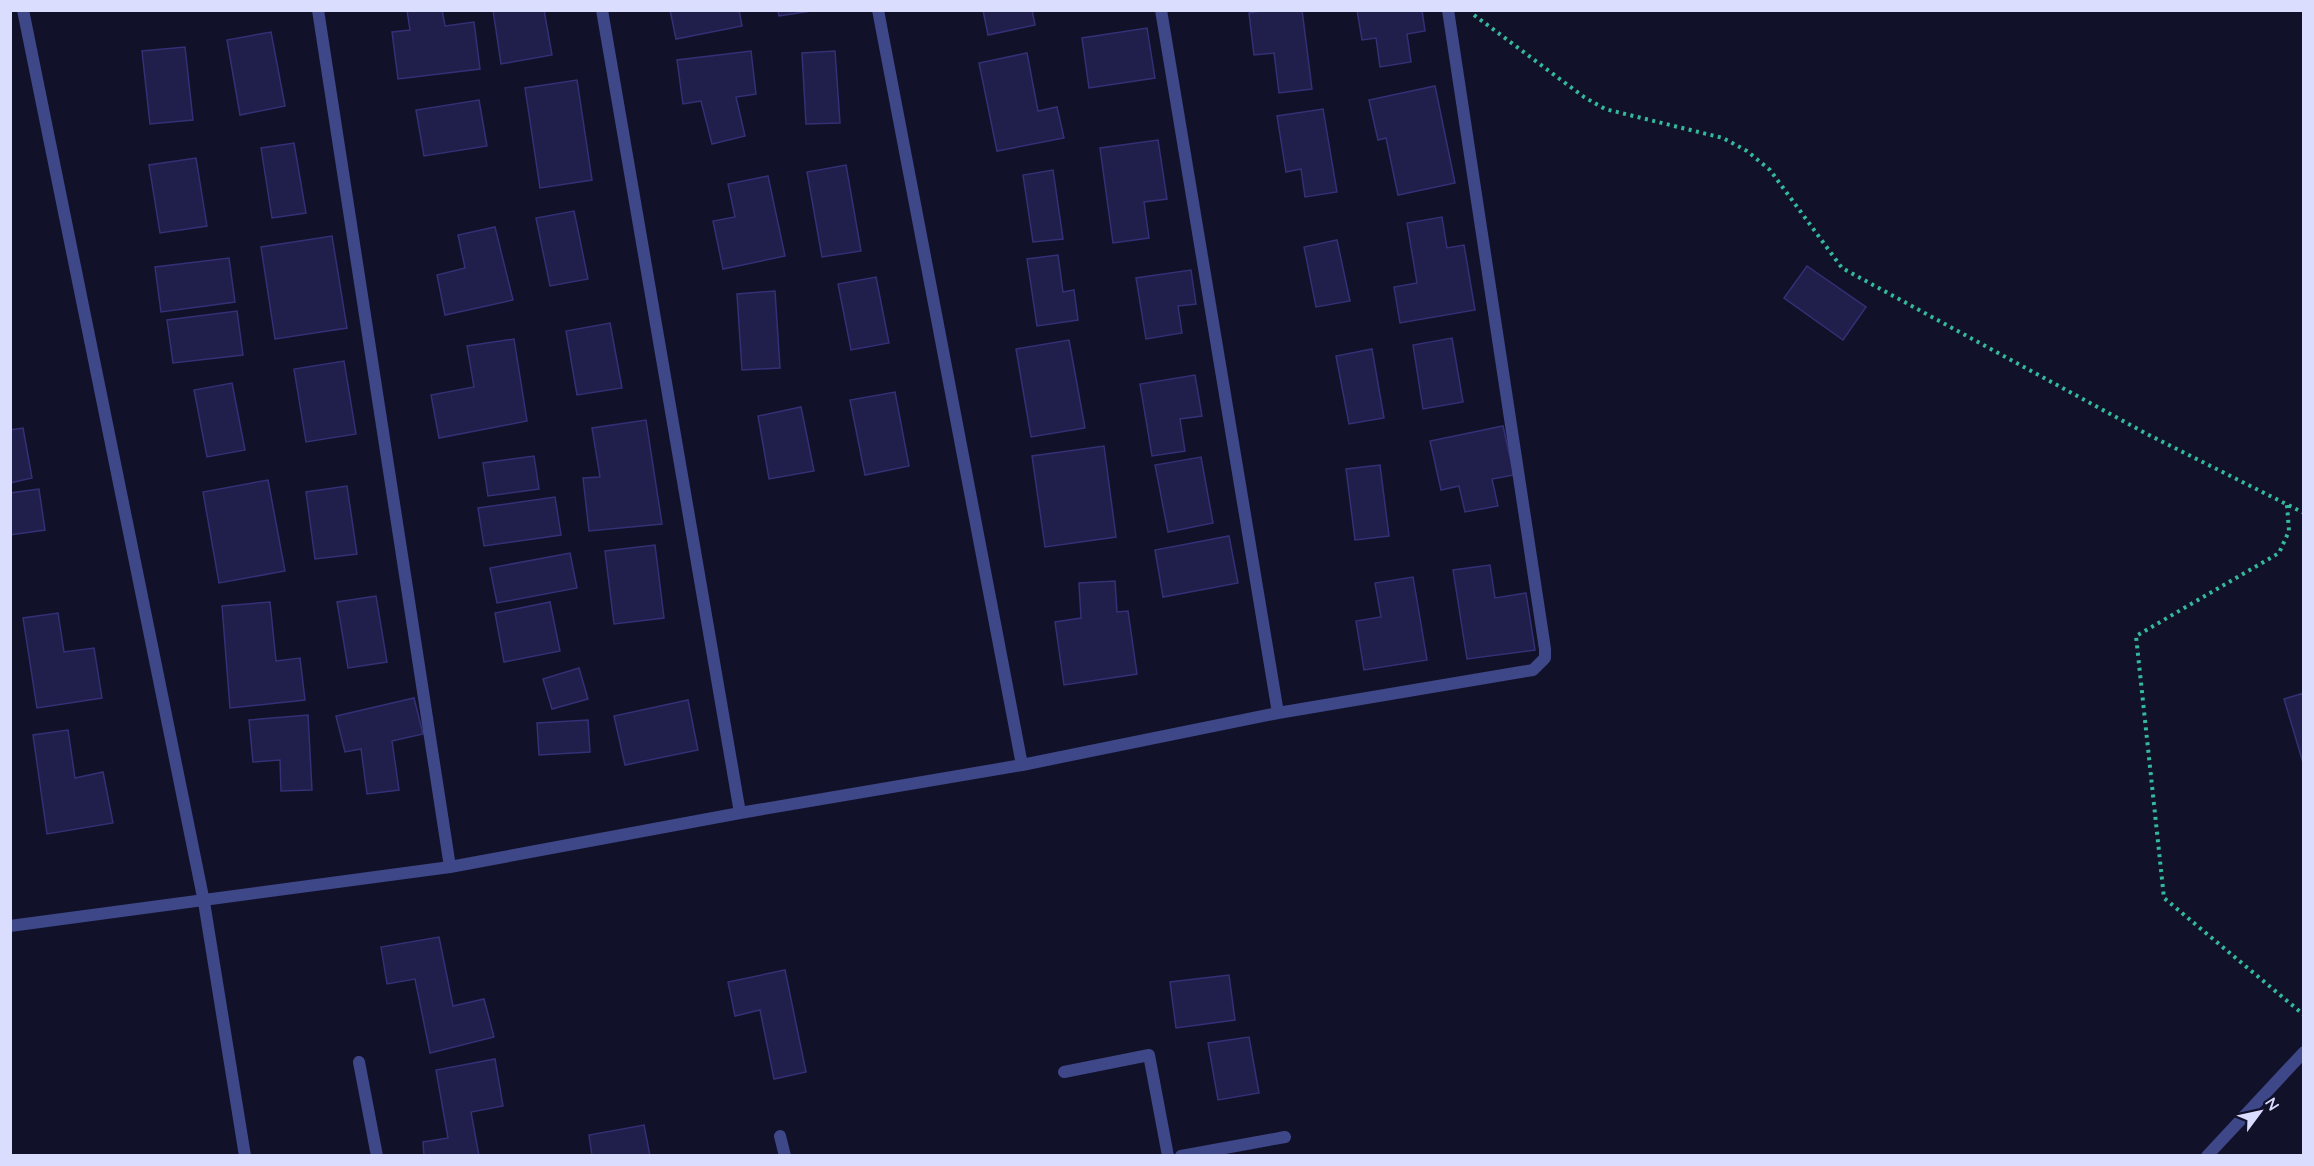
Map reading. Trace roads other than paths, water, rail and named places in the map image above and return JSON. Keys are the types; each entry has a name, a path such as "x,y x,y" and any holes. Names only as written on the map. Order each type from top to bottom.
{"street":[{"path":"23,10 204,902 245,1155"},
{"path":"318,10 450,867"},
{"path":"602,10 740,813"},
{"path":"878,10 1022,765"},
{"path":"1161,10 1278,713"},
{"path":"10,926 204,902 450,867 740,813 1022,765 1278,713 1533,670 1545,658 1448,10"},
{"path":"2207,1155 2304,1052"},
{"path":"1064,1072 1149,1055 1168,1155"},
{"path":"359,1062 377,1155"},
{"path":"780,1136 785,1155"},
{"path":"1181,1155 1285,1137"}]}
